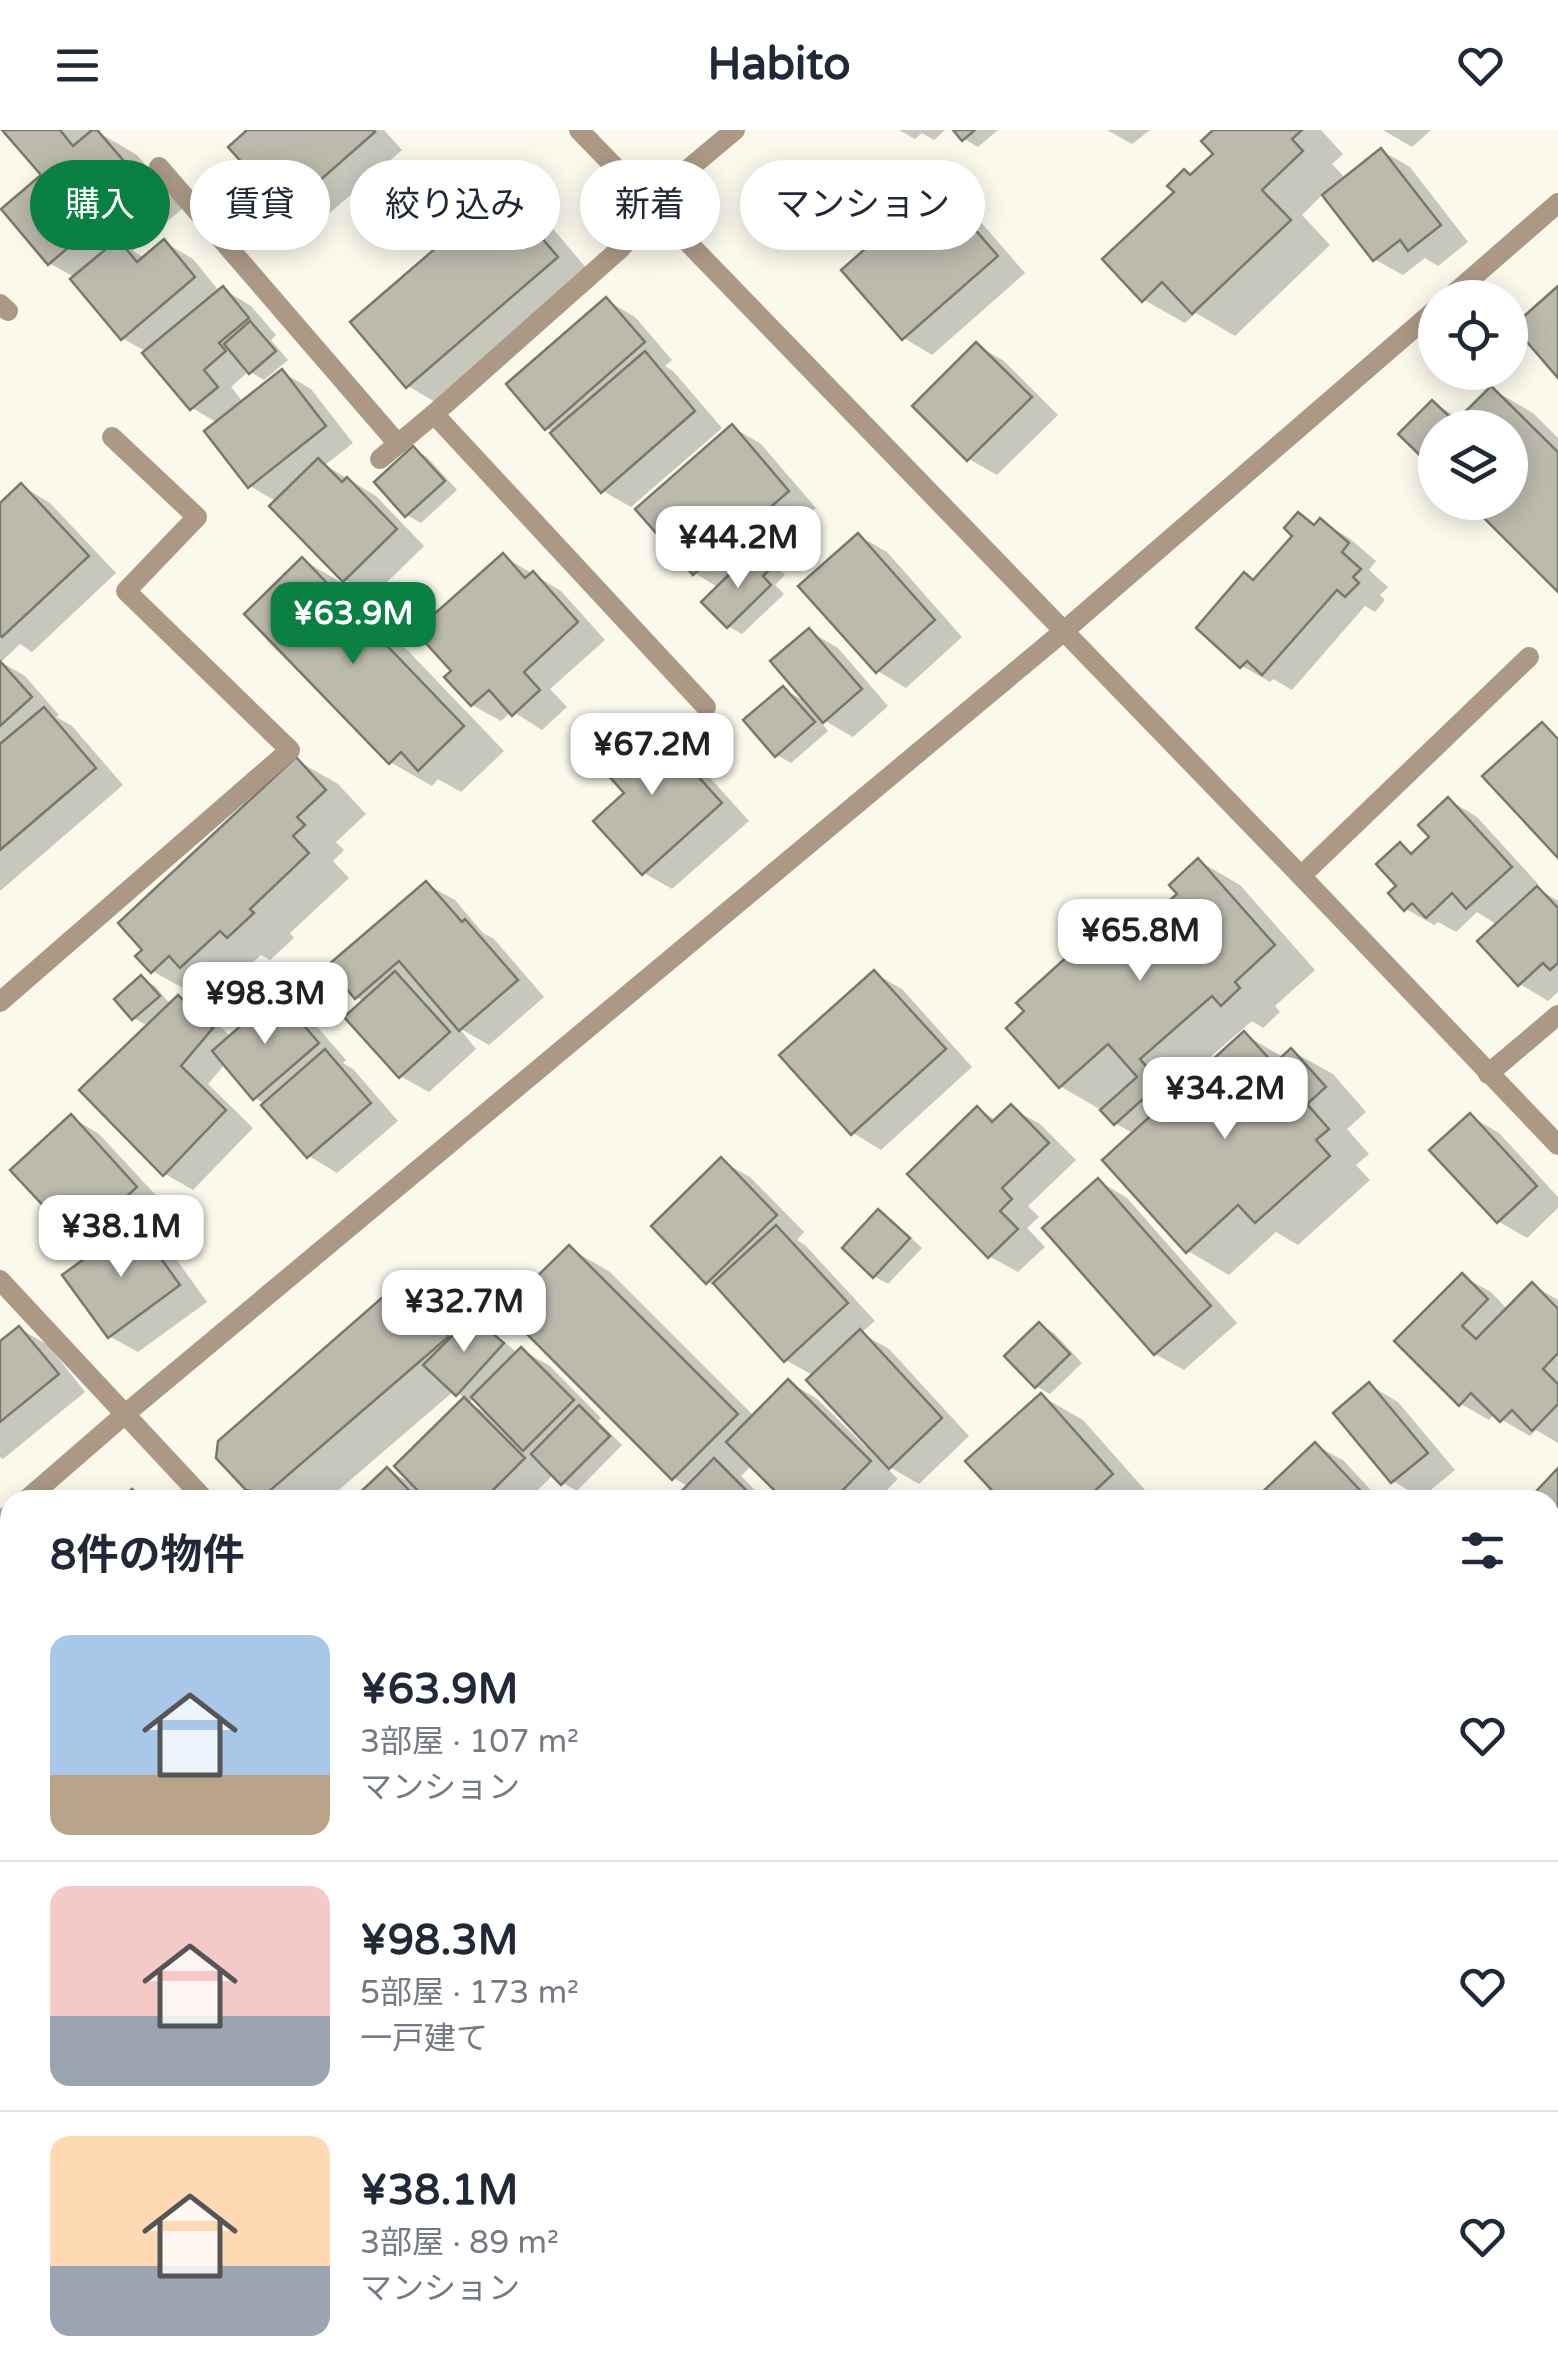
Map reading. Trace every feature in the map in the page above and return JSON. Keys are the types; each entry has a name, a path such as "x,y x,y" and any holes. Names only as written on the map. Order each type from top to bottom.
{"street":[{"path":"579,130 607,160"},
{"path":"699,160 735,130"},
{"path":"170,179 398,444"},
{"path":"1470,280 1558,203"},
{"path":"380,459 619,250"},
{"path":"693,250 1558,1145"},
{"path":"38,1490 1064,631 1418,325"},
{"path":"434,414 706,707"},
{"path":"0,1002 290,750 126,591 197,517 112,437"},
{"path":"1300,876 1529,657"},
{"path":"1488,1074 1558,1015"},
{"path":"0,1280 195,1490"}],"building":[{"path":"2,130 60,130 73,146 97,130 123,160 30,160"},
{"path":"247,130 375,132 330,172 330,160 240,160 228,147"},
{"path":"953,130 975,130 962,141"},
{"path":"1213,130 1302,130 1292,139 1303,151 1262,190 1291,220 1192,314 1162,282 1142,302 1102,259 1174,192 1167,186 1184,169 1190,175 1213,154 1201,141"},
{"path":"1381,148 1441,225 1408,251 1400,240 1373,261 1322,195"},
{"path":"30,184 30,244 1,209"},
{"path":"985,241 998,256 902,340 841,270 864,250 985,250"},
{"path":"170,246 195,277 121,340 70,279 105,250 127,250 137,262 151,250 170,250"},
{"path":"35,250 65,250 48,265"},
{"path":"434,250 552,250 558,257 406,388 350,322"},
{"path":"223,286 249,318 219,343 226,351 204,370 218,387 190,410 142,353"},
{"path":"1558,286 1558,378 1528,343 1528,313"},
{"path":"606,297 645,342 545,430 506,384"},
{"path":"250,321 276,351 249,374 224,344"},
{"path":"976,342 1032,397 967,461 912,406"},
{"path":"645,351 695,411 601,493 550,433"},
{"path":"282,369 326,426 248,488 204,431"},
{"path":"1487,390 1495,390 1515,410 1467,410"},
{"path":"1432,400 1442,410 1422,410"},
{"path":"1418,414 1418,453 1398,434"},
{"path":"1528,422 1558,452 1558,592 1486,520 1528,520"},
{"path":"732,424 789,491 693,575 635,509"},
{"path":"413,446 445,481 405,517 374,482"},
{"path":"318,458 342,482 347,477 397,529 343,582 269,506"},
{"path":"21,483 89,556 2,637 0,503"},
{"path":"1298,512 1314,525 1320,518 1349,543 1342,552 1361,569 1353,577 1359,583 1345,597 1337,590 1262,675 1247,661 1240,668 1196,628 1244,572 1253,580 1292,536 1284,528"},
{"path":"858,533 935,620 876,673 798,586"},
{"path":"503,553 525,578 533,571 578,622 524,672 540,690 512,716 489,690 471,706 444,677 451,671 415,631"},
{"path":"763,556 773,566 763,576 771,585 727,628 701,602 744,560 750,568"},
{"path":"302,557 464,726 418,771 401,752 389,764 244,614"},
{"path":"809,628 862,689 823,723 770,661"},
{"path":"0,661 32,697 0,726"},
{"path":"783,686 815,722 775,757 743,720"},
{"path":"44,707 96,768 0,850 0,744"},
{"path":"646,719 722,803 642,875 593,821 624,793 597,763"},
{"path":"1542,722 1558,739 1558,858 1482,776"},
{"path":"296,757 326,790 297,817 305,825 293,836 309,853 250,909 254,913 227,938 220,931 180,968 169,956 151,973 135,956 142,950 118,923"},
{"path":"1448,797 1512,867 1466,909 1452,893 1426,918 1412,903 1404,911 1388,893 1396,886 1376,864 1400,842 1411,854 1429,837 1418,825"},
{"path":"1198,858 1275,945 1235,982 1240,988 1221,1006 1212,996 1140,1059 1161,1083 1114,1125 1100,1110 1137,1077 1108,1044 1059,1088 1006,1028 1024,1011 1016,1003 1092,934 1100,943 1136,911 1146,921 1177,894 1169,885"},
{"path":"426,881 518,980 459,1031 399,961 355,999 327,966"},
{"path":"1537,886 1558,908 1558,963 1550,970 1543,963 1518,986 1477,941"},
{"path":"874,970 946,1049 851,1135 779,1055"},
{"path":"395,971 450,1032 399,1078 344,1017"},
{"path":"141,975 160,996 132,1020 114,999"},
{"path":"277,994 319,1043 253,1100 212,1051"},
{"path":"178,995 213,1028 181,1066 226,1110 163,1176 79,1090"},
{"path":"1244,1031 1274,1064 1291,1048 1326,1087 1307,1104 1329,1129 1316,1140 1330,1156 1255,1223 1238,1205 1186,1253 1102,1160"},
{"path":"325,1049 371,1103 307,1158 261,1105"},
{"path":"1011,1104 1049,1143 1002,1188 1012,1199 1000,1211 1018,1229 988,1258 907,1174 977,1106 992,1122"},
{"path":"1470,1113 1537,1186 1497,1223 1429,1150"},
{"path":"71,1114 137,1187 77,1242 10,1170"},
{"path":"721,1157 777,1215 706,1284 651,1226"},
{"path":"1098,1178 1211,1306 1154,1355 1042,1228"},
{"path":"878,1209 910,1238 873,1278 842,1248"},
{"path":"135,1222 180,1285 108,1338 62,1275"},
{"path":"776,1225 848,1303 784,1362 713,1283"},
{"path":"569,1245 738,1414 672,1480 503,1310"},
{"path":"1462,1273 1488,1299 1462,1326 1476,1339 1532,1282 1558,1309 1558,1353 1543,1369 1558,1384 1558,1404 1532,1431 1512,1410 1500,1422 1471,1393 1459,1406 1394,1341"},
{"path":"400,1282 422,1284 441,1307 448,1337 271,1490 246,1490 216,1458 218,1441"},
{"path":"472,1316 504,1343 456,1396 423,1365"},
{"path":"1039,1322 1070,1354 1035,1388 1004,1356"},
{"path":"19,1326 59,1374 0,1422 0,1341"},
{"path":"860,1329 942,1418 889,1469 806,1380"},
{"path":"521,1347 574,1400 523,1451 471,1397"},
{"path":"788,1379 871,1461 843,1490 774,1490 726,1442"},
{"path":"1369,1382 1428,1453 1391,1483 1333,1413"},
{"path":"1041,1393 1113,1474 1096,1490 992,1490 965,1461"},
{"path":"464,1397 525,1458 493,1490 417,1490 394,1466"},
{"path":"579,1405 610,1436 561,1485 531,1454"},
{"path":"1315,1442 1360,1490 1265,1490"},
{"path":"714,1458 746,1490 683,1490"},
{"path":"387,1467 409,1490 363,1490"},
{"path":"1558,1468 1558,1490 1537,1490"}]}
